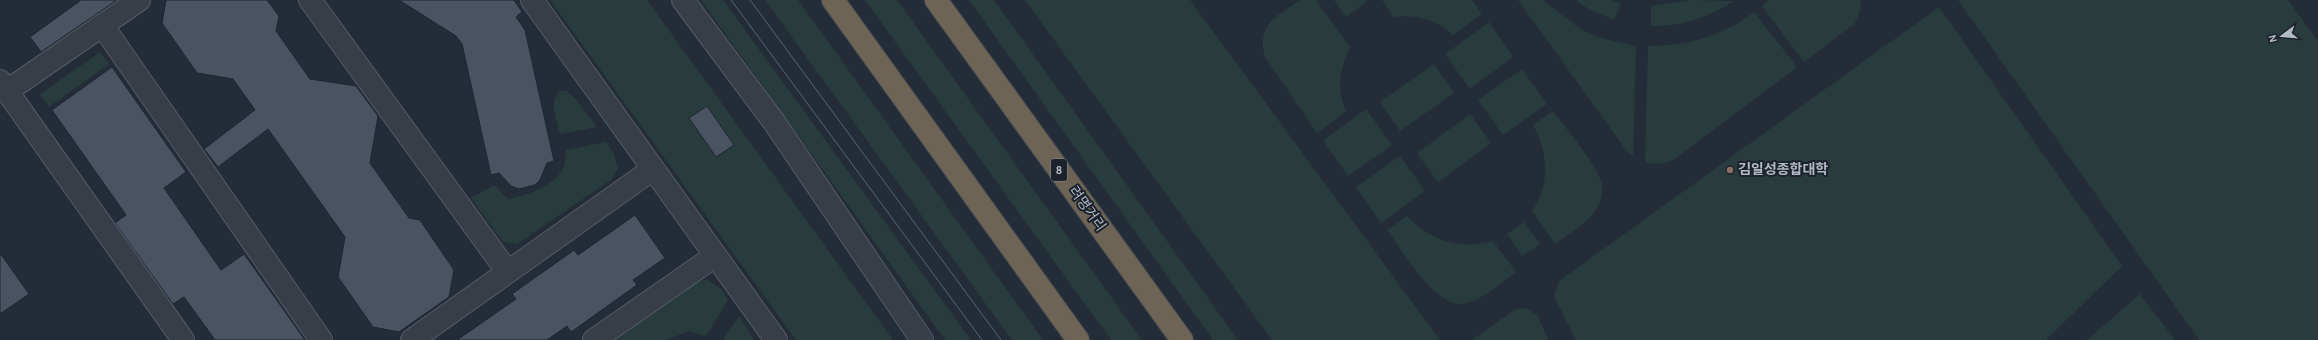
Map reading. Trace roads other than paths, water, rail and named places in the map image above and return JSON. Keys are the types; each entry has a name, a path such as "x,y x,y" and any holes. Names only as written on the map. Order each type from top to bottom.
{"highway":[{"path":"833,0 1078,340"},
{"name":"려명거리","path":"936,0 1182,340"}],"street":[{"path":"139,0 102,25 3,86 182,340"},
{"path":"310,0 507,271"},
{"path":"532,0 776,340"},
{"path":"683,0 774,122 922,340"},
{"path":"102,25 321,340"},
{"path":"412,340 507,271 653,169"},
{"path":"594,340 715,256"}],"tram line":[{"path":"731,0 982,340"},
{"path":"750,0 1001,340"}],"place":[{"name":"김일성종합대학","path":"1730,170"}]}
